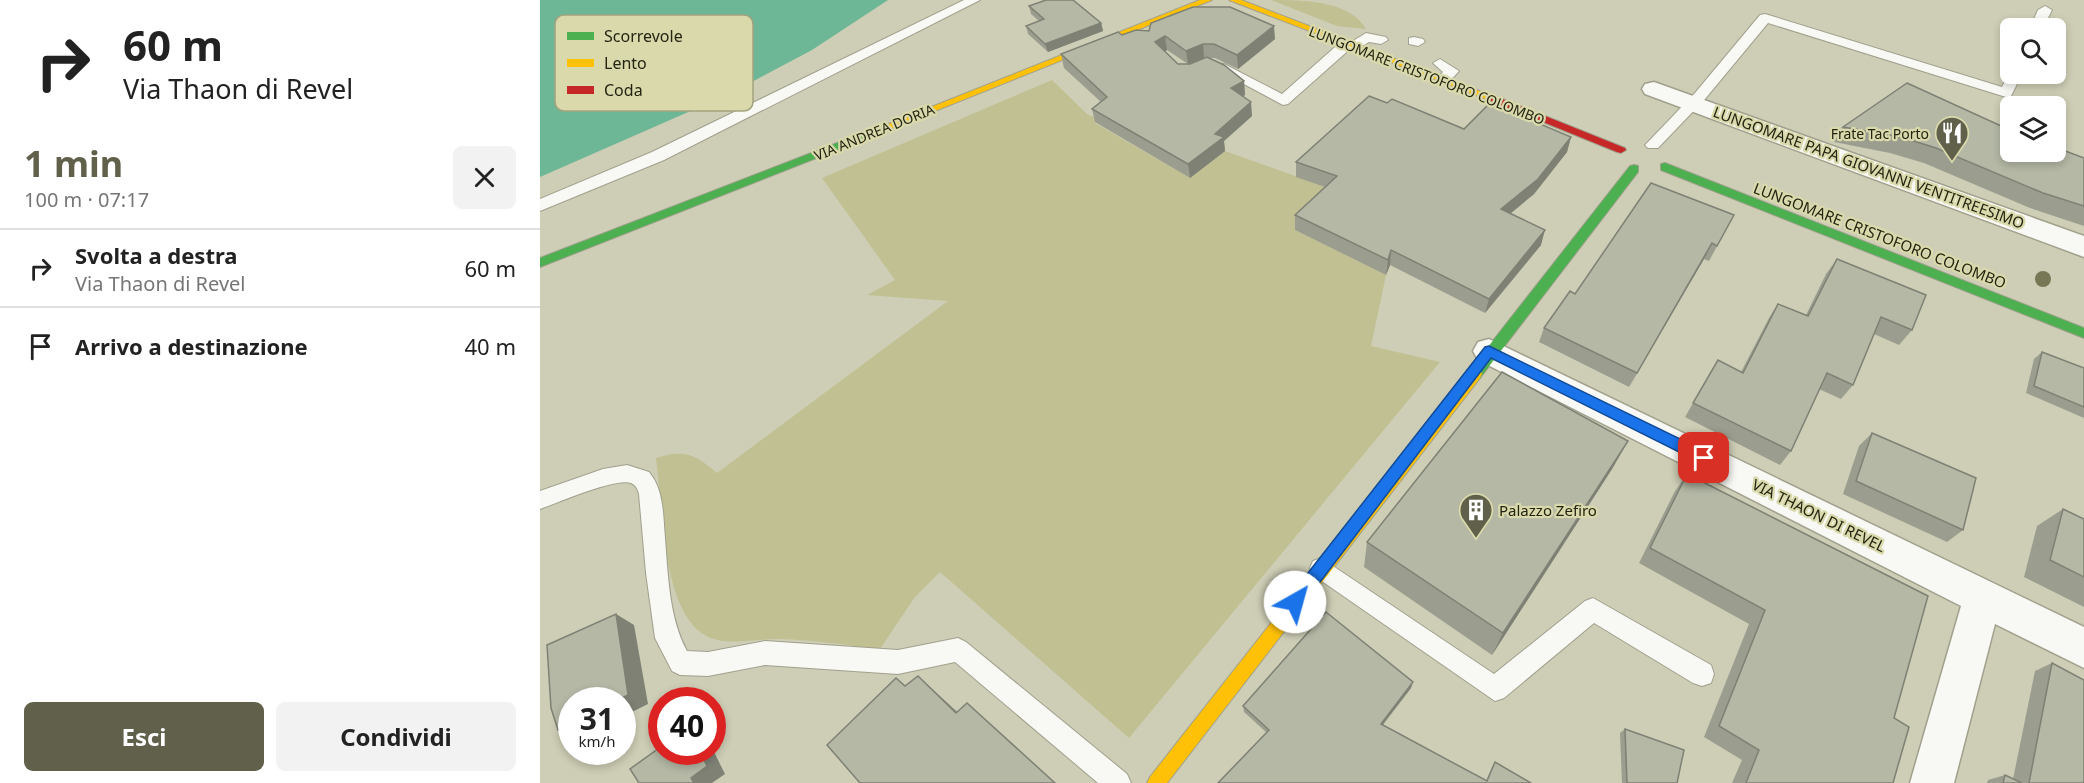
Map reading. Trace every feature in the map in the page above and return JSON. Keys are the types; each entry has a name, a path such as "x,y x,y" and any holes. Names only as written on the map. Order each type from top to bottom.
{"street":[{"name":"VIA ANDREA DORIA","path":"540,263 1208,0"},
{"name":"LUNGOMARE CRISTOFORO COLOMBO","path":"1233,0 1356,42 1446,67 1636,145"},
{"name":"LUNGOMARE PAPA GIOVANNI VENTITREESIMO","path":"1654,89 2084,247"},
{"path":"1156,783 1489,351 1650,170 1667,158 1636,145 1621,158 1650,170"},
{"name":"LUNGOMARE CRISTOFORO COLOMBO","path":"1650,170 2084,333"},
{"name":"VIA THAON DI REVEL","path":"1489,351 2084,648"},
{"path":"1932,783 1983,597"}],"lane":[{"path":"753,109 974,0"},
{"path":"2041,18 2045,10"},
{"path":"1636,145 1694,102 1765,18 2006,93 2010,84"},
{"path":"1133,29 1146,40"},
{"path":"1202,66 1210,63 1283,101 1356,42 1386,36"},
{"path":"540,204 658,156 749,111"},
{"path":"540,500 620,475 636,475 645,483 650,494 657,573 667,638 680,663 708,664 765,653 898,662 958,650 1119,783"},
{"path":"1321,568 1495,689 1593,609 1702,674"}],"shaded area":[{"path":"540,0 888,0 812,50 753,81 753,15 555,15 555,111 691,111 540,177"},
{"path":"1271,0 1297,0 1337,7 1358,19 1366,29 1337,26"},
{"path":"1052,80 1088,115 1100,118 1095,123 1190,178 1225,151 1337,191 1295,230 1386,275 1371,346 1440,362 1129,738 940,572 915,597 880,649 792,640 721,641 703,634 689,621 679,602 666,554 656,458 675,454 689,455 702,461 717,473 948,301 867,295 895,280 822,178"}],"building":[{"path":"1046,0 1073,0 1101,23 1045,44 1026,26 1044,19 1029,6"},
{"path":"1193,7 1230,7 1274,26 1237,55 1214,44 1203,44 1186,51 1165,36 1155,42 1178,64 1190,64 1207,57 1224,65 1244,81 1231,88 1251,102 1215,134 1224,137 1188,164 1092,109 1107,97 1061,54 1118,32 1122,35 1136,30 1149,31 1151,23"},
{"path":"1907,83 2000,125 2000,162 2066,162 2066,151 2084,158 2084,206 2043,193 1936,148 1901,137 1843,127"},
{"path":"1369,96 1387,103 1392,99 1464,129 1490,103 1571,137 1538,179 1501,209 1545,230 1489,299 1391,250 1388,260 1295,215 1337,176 1296,162"},
{"path":"1651,183 1734,215 1717,246 1712,243 1637,373 1544,328 1570,291 1575,294"},
{"path":"1837,259 1926,295 1912,330 1881,317 1853,385 1827,373 1791,451 1693,403 1718,360 1743,373 1778,304 1808,316"},
{"path":"2042,352 2084,368 2084,407 2034,386"},
{"name":"Palazzo Zefiro","path":"1502,372 1628,441 1503,633 1367,542"},
{"path":"1872,433 1976,478 1963,530 1856,481"},
{"path":"1687,474 1928,596 1894,718 1909,727 1893,783 1746,783 1759,750 1719,726 1765,610 1650,548"},
{"path":"2063,509 2084,519 2084,577 2050,560"},
{"path":"1326,612 1413,682 1381,724 1487,781 1495,762 1531,783 1218,783 1269,730 1243,706"},
{"path":"616,614 627,687 558,687 558,730 551,708 547,645"},
{"path":"2052,663 2084,680 2084,783 2029,783"},
{"path":"918,676 956,713 967,703 1055,783 860,783 827,745 896,678 905,686"},
{"path":"1625,729 1684,750 1677,783 1627,783"},
{"path":"648,756 648,765 707,766 691,778 694,783 639,783 630,769"},
{"path":"2005,775 2022,783 2003,783"}],"traffic: fast":[{"path":"540,263 886,127"},
{"path":"1665,167 2084,333"},
{"path":"1475,374 1634,169"}],"traffic: slow":[{"path":"886,127 1208,0"},
{"path":"1233,0 1490,97"},
{"path":"1156,783 1475,374"}],"traffic: jam":[{"path":"1490,97 1621,150"}],"place":[{"name":"Frate Tac Porto","path":"1952,162"},
{"name":"Palazzo Zefiro","path":"1476,539"}],"route":[{"path":"1295,602 1489,351 1704,458"}]}
